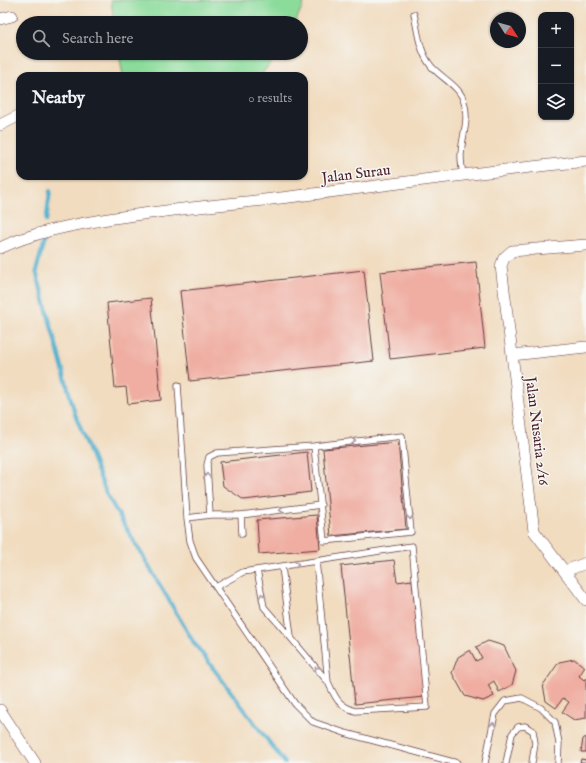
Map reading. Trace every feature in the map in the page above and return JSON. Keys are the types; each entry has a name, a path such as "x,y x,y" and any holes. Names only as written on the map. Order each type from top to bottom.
{"street":[{"path":"0,19 12,16"},
{"path":"0,125 16,117"},
{"name":"Jalan Surau","path":"0,248 35,234 132,215 586,161"},
{"name":"Jalan Nusaria 2/16","path":"586,244 512,251 504,258 501,266 534,531 586,600"},
{"path":"512,355 586,347"},
{"path":"565,572 586,563"},
{"path":"0,710 34,763"}],"lane":[{"path":"414,14 419,44 425,57 432,67 458,90 464,100 466,126 461,156 463,175"},
{"path":"178,385 187,518 190,541 196,558 295,704 313,722 345,733 457,763"},
{"path":"210,515 206,465 210,457 217,453 314,446 402,436 411,532 324,541 314,446"},
{"path":"187,518 210,515 241,515 321,505"},
{"path":"241,515 242,534"},
{"path":"216,587 243,572 257,570 282,567 316,562 412,546 427,707 355,711 344,708 337,699 328,682 264,607 257,570"},
{"path":"316,562 327,657 328,682"},
{"path":"282,567 291,638"},
{"path":"485,763 495,714 505,701 522,698 541,708 555,722 559,743 558,763"},
{"path":"506,763 512,734 518,727 525,726 533,731 535,743 532,763"}],"green space":[{"path":"111,0 305,0 298,16 113,16"},
{"path":"120,60 273,60 263,72 122,72"}],"building":[{"path":"476,262 485,348 390,359 380,272"},
{"path":"364,270 374,361 190,381 180,291"},
{"path":"151,298 161,400 128,404 126,387 115,388 107,303"},
{"path":"398,442 406,529 331,536 323,449"},
{"path":"307,452 311,492 244,500 223,486 220,462"},
{"path":"317,515 320,549 259,554 257,520"},
{"path":"394,560 397,582 412,580 424,697 355,704 341,566"},
{"path":"488,641 504,646 516,671 512,685 499,692 494,681 488,685 494,696 483,701 465,696 452,673 458,657 470,650 476,661 482,658 476,647"},
{"path":"574,659 585,667 579,676 584,680 586,678 586,718 574,720 562,712 569,702 563,698 556,708 546,701 543,685 559,662"},
{"path":"586,737 586,752 581,752 583,739"},
{"path":"581,759 586,760 586,763 580,763"}],"waterway":[{"path":"46,221 50,191"},
{"path":"44,242 36,271 75,414 107,495 194,643 285,763"}]}
